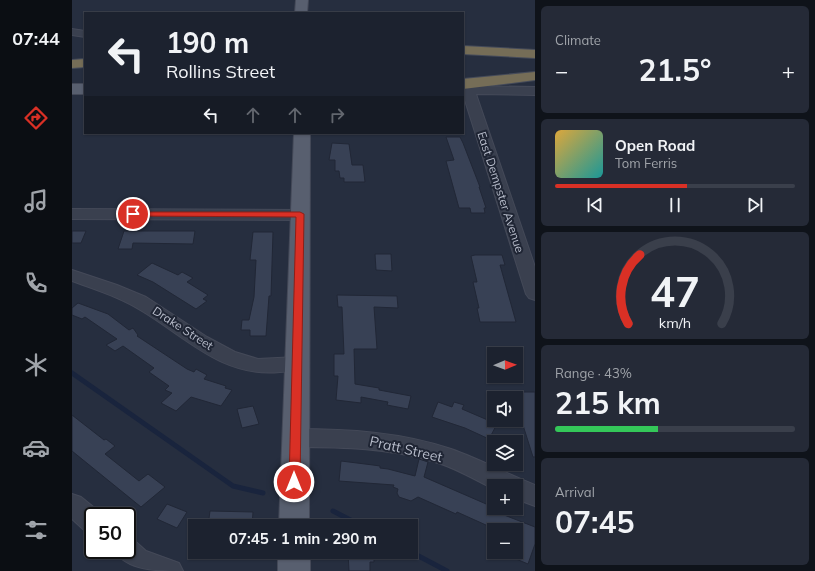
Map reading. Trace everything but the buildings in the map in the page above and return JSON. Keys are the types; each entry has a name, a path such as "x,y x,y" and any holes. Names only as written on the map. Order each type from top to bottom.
{"highway":[{"path":"464,50 535,54"},
{"path":"72,65 84,64"},
{"path":"485,65 535,65"},
{"path":"464,75 535,76"},
{"path":"72,76 84,76"},
{"path":"465,88 535,76"}],"main road":[{"path":"301,12 302,0"},
{"path":"72,89 84,89"},
{"path":"294,519 302,134"},
{"path":"294,559 294,571"}],"street":[{"path":"72,32 84,34"},
{"path":"465,88 535,91"},
{"name":"East Dempster Avenue","path":"465,88 535,294"},
{"path":"72,214 300,214"},
{"name":"Drake Street","path":"72,274 148,306 211,347 235,360 258,366 297,364"},
{"name":"Pratt Street","path":"295,438 353,438 386,441 437,453 496,479"},
{"path":"523,491 535,496"},
{"path":"72,504 84,514"},
{"path":"136,558 170,571"}],"waterway":[{"path":"72,373 233,486 263,493"},
{"path":"333,511 348,519"},
{"path":"418,556 447,571"}],"route":[{"path":"133,214 300,214 294,482"}]}
